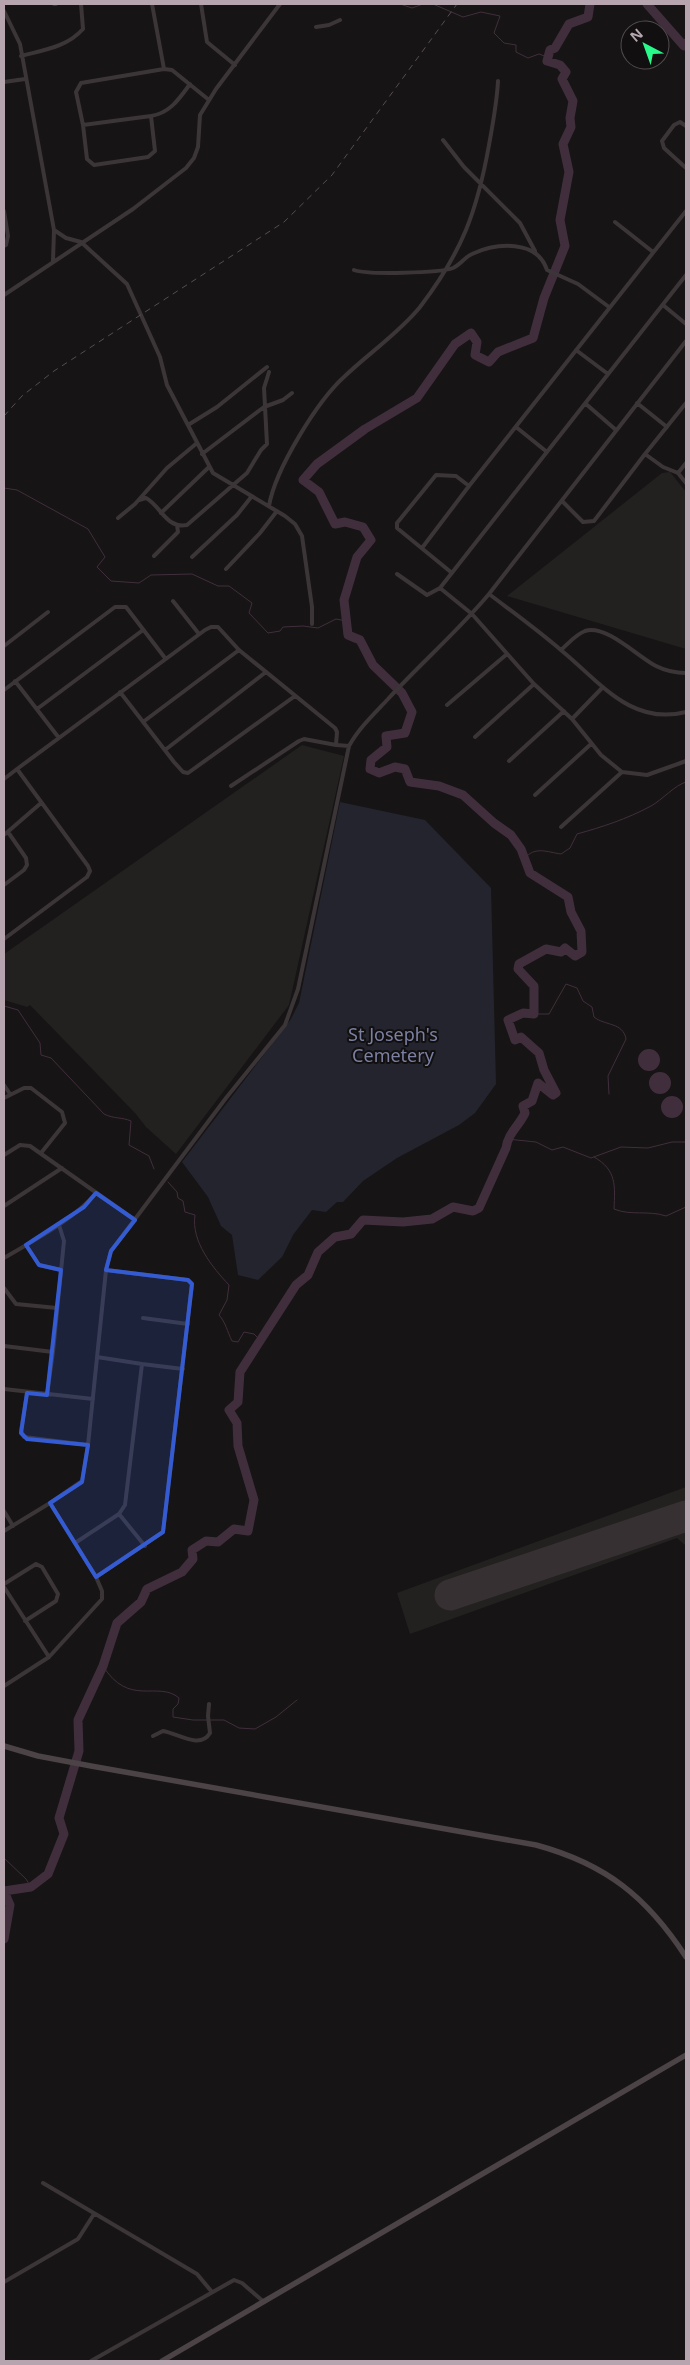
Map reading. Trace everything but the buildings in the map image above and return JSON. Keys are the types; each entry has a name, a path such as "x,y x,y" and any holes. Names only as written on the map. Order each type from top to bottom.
{"street":[{"path":"21,56 65,44 74,39 83,29 81,4"},
{"path":"152,4 164,69"},
{"path":"200,4 207,42 235,65"},
{"path":"4,294 133,209 186,168 194,158 198,147 200,115 280,4"},
{"path":"4,11 16,33 21,56 54,230 54,260"},
{"path":"316,27 329,25 340,20"},
{"path":"151,116 155,151 153,155 94,165 87,159 83,125 76,92 80,83 164,69 172,70 209,100"},
{"path":"4,82 25,79"},
{"path":"269,506 277,476 302,432 320,407 342,378 404,324 419,308 447,268 468,226 482,185 497,100 498,81"},
{"path":"83,125 161,114 170,108 190,84"},
{"path":"686,126 680,122 676,124 662,141 664,148 686,168"},
{"path":"443,140 464,167 520,223 532,249 543,260 547,270 578,284 609,307"},
{"path":"4,211 8,236 4,246"},
{"path":"422,548 686,211"},
{"path":"615,222 653,252"},
{"path":"54,230 66,238 81,242 127,284 160,357 167,385 213,474 269,506 295,524 302,536 312,607 312,624"},
{"path":"354,270 376,274 455,267 469,255 494,246 526,247 537,253"},
{"path":"397,574 427,595 440,588 686,275"},
{"path":"663,304 686,324"},
{"path":"4,1531 82,1481 88,1445 106,1270 111,1251 226,1098 285,1025 291,1012 300,979 349,746 358,731 400,685 472,614 489,594 686,341"},
{"path":"576,350 608,374"},
{"path":"188,425 217,407 267,367"},
{"path":"154,556 178,532 247,474 261,450 268,444 264,388 268,372"},
{"path":"202,454 264,407 283,400 292,393"},
{"path":"637,403 667,427"},
{"path":"562,501 583,522 594,521 686,403"},
{"path":"586,404 616,430"},
{"path":"516,427 547,452"},
{"path":"118,518 139,500 167,468 197,443"},
{"path":"645,454 663,467 678,473 686,483"},
{"path":"678,473 686,463"},
{"path":"160,513 209,466"},
{"path":"452,573 398,528 397,523 436,475 456,476 469,486"},
{"path":"145,493 146,498 160,513 177,525 187,525"},
{"path":"192,557 237,515 252,496"},
{"path":"139,500 146,498"},
{"path":"226,569 260,533 277,511"},
{"path":"177,525 178,532"},
{"path":"440,588 472,614 534,684 572,719 591,744 609,763 622,772 647,775 686,761"},
{"path":"489,594 561,650 617,699 648,713 661,716 686,712"},
{"path":"173,601 199,634"},
{"path":"4,690 115,607 126,607 165,658"},
{"path":"4,646 48,612"},
{"path":"4,779 165,658 211,627 218,627 239,650 335,728 337,732 336,745"},
{"path":"37,709 143,630"},
{"path":"561,650 575,636 587,630 596,631 607,634 656,666 668,671 686,673"},
{"path":"143,722 239,650"},
{"path":"447,705 507,654"},
{"path":"165,750 266,672"},
{"path":"15,681 59,738"},
{"path":"474,737 534,684"},
{"path":"572,719 603,687"},
{"path":"120,692 183,772 188,773 295,696"},
{"path":"509,761 564,711"},
{"path":"231,786 298,741 304,739 349,746"},
{"path":"535,795 591,744"},
{"path":"4,939 87,877 90,871 17,769"},
{"path":"561,827 622,772"},
{"path":"4,885 24,870 27,865 26,858 6,834 41,803"},
{"path":"4,1085 10,1094"},
{"path":"4,1098 24,1088 31,1088 62,1112 65,1123 41,1153"},
{"path":"4,1155 25,1144 41,1153 135,1220"},
{"path":"4,1206 62,1168"},
{"path":"4,1258 59,1224 84,1206 96,1193"},
{"path":"47,1395 64,1241 59,1224"},
{"path":"26,1245 39,1265 61,1270"},
{"path":"96,1577 145,1546 163,1532 192,1284 190,1281 106,1270"},
{"path":"4,1288 16,1304 57,1308"},
{"path":"143,1318 188,1324"},
{"path":"4,1346 53,1352"},
{"path":"97,1357 183,1369"},
{"path":"75,1543 119,1514 125,1505 142,1364"},
{"path":"4,1389 92,1399"},
{"path":"27,1393 20,1430 24,1437 88,1445"},
{"path":"4,1686 49,1657 102,1599 102,1591 96,1577 50,1503"},
{"path":"4,1511 12,1526"},
{"path":"119,1514 145,1546"},
{"path":"24,1621 56,1601 58,1594 42,1567 36,1564 4,1585 24,1621 49,1657"},
{"path":"153,1736 163,1731 199,1741 208,1737 210,1733 209,1704"},
{"path":"4,1746 91,1766 536,1845 559,1851 593,1866 628,1888 659,1921 686,1957"},
{"path":"162,2361 686,2055"},
{"path":"43,2183 197,2274 212,2292"},
{"path":"4,2282 78,2239 94,2214"},
{"path":"91,2361 97,2360 229,2282 237,2280 264,2302"}],"highlighted area":[{"path":"96,1193 135,1220 111,1251 106,1270 188,1280 192,1284 163,1532 96,1577 50,1503 82,1482 88,1445 27,1439 21,1433 27,1393 47,1395 61,1270 39,1265 26,1245 84,1207"}],"shaded area":[{"path":"670,472 686,492 686,649 507,596 662,473"},
{"path":"302,745 344,756 289,1005 176,1154 146,1127 135,1113 30,1005 27,1007 4,1000 4,954"},
{"path":"649,1049 659,1056 660,1060 653,1070 649,1071 639,1064 638,1060 645,1050"},
{"path":"660,1072 670,1079 671,1083 664,1093 660,1094 650,1087 649,1083 656,1073"},
{"path":"672,1096 682,1103 683,1107 676,1117 672,1118 662,1111 661,1107 668,1097"},
{"path":"686,1487 686,1546 677,1538 410,1634 397,1593"}],"green space":[{"name":"St Joseph's Cemetery","path":"340,802 425,820 491,888 496,1084 475,1113 459,1125 397,1158 363,1181 343,1202 337,1202 326,1212 312,1210 293,1235 282,1257 258,1280 238,1275 232,1235 221,1226 208,1197 182,1162 291,1019 299,1003"}],"waterway":[{"path":"400,4 412,8 423,4"},
{"path":"433,4 463,17 481,12 500,16 494,33 504,43 516,45 516,52 528,58 539,54 547,57"},
{"path":"4,1939 10,1905 4,1891 31,1887 48,1874 64,1834 59,1818 79,1751 78,1720 103,1666 117,1623 141,1602 147,1589 182,1572 193,1559 192,1550 206,1541 218,1542 234,1529 248,1531 254,1500 238,1446 237,1423 229,1410 238,1402 240,1372 296,1285 308,1275 318,1252 335,1237 351,1234 363,1220 403,1222 432,1219 453,1207 473,1211 479,1208 509,1138 523,1118 525,1113 523,1106 532,1101 538,1083 553,1095 556,1093 544,1070 539,1053 521,1037 515,1040 508,1020 523,1013 534,1014 534,986 518,969 519,964 546,949 561,952 565,948 575,956 582,952 581,931 571,912 568,897 530,873 521,849 511,835 494,823 463,795 439,786 410,782 405,769 395,767 379,773 370,769 371,760 387,747 386,736 405,733 412,712 402,693 373,665 360,640 348,635 344,600 357,557 371,540 363,527 345,522 335,524 319,492 303,480 317,464 365,429 417,398 455,344 471,333 477,342 475,355 489,362 498,352 533,338 544,298 565,246 560,220 569,172 563,144 571,127 570,118 573,101 562,79 566,72 560,65 547,61 550,50 555,48 569,24 588,17 590,4"},
{"path":"647,4 684,46 686,43"},
{"path":"4,488 17,490 88,529 105,557 97,567 111,581 139,583 151,575 192,574 218,586 229,586 252,603 249,613 268,633 280,631 283,627 303,626 318,628 336,619 346,621"},
{"path":"525,858 537,851 561,854 570,848 577,834 642,811 677,786 686,782"},
{"path":"534,1014 549,1014 566,984 577,988 583,1001 592,1007 594,1017 621,1030 626,1039 608,1076 609,1094"},
{"path":"4,1006 18,1010 40,1043 41,1055 51,1058 104,1114 131,1121 129,1145 149,1156 154,1169"},
{"path":"507,1139 536,1142 552,1150 563,1147 591,1158 621,1147 648,1148 672,1142 686,1142"},
{"path":"594,1157 602,1162 611,1173 615,1193 614,1209 666,1216 686,1207"},
{"path":"168,1182 177,1192 178,1198 183,1201 185,1212 195,1215 196,1234 204,1253 229,1285 227,1300 219,1315 232,1341 238,1342 244,1332 254,1334 260,1340"},
{"path":"103,1666 113,1679 123,1686 133,1690 162,1691 171,1693 179,1698 178,1704 173,1709 173,1717 193,1720 224,1720 239,1728 255,1729 276,1717 297,1700"},
{"path":"4,1858 26,1879 31,1887"}],"runway":[{"path":"450,1595 686,1516"}],"railway":[{"path":"4,416 22,396 54,371 284,222 332,175 457,4"}]}
